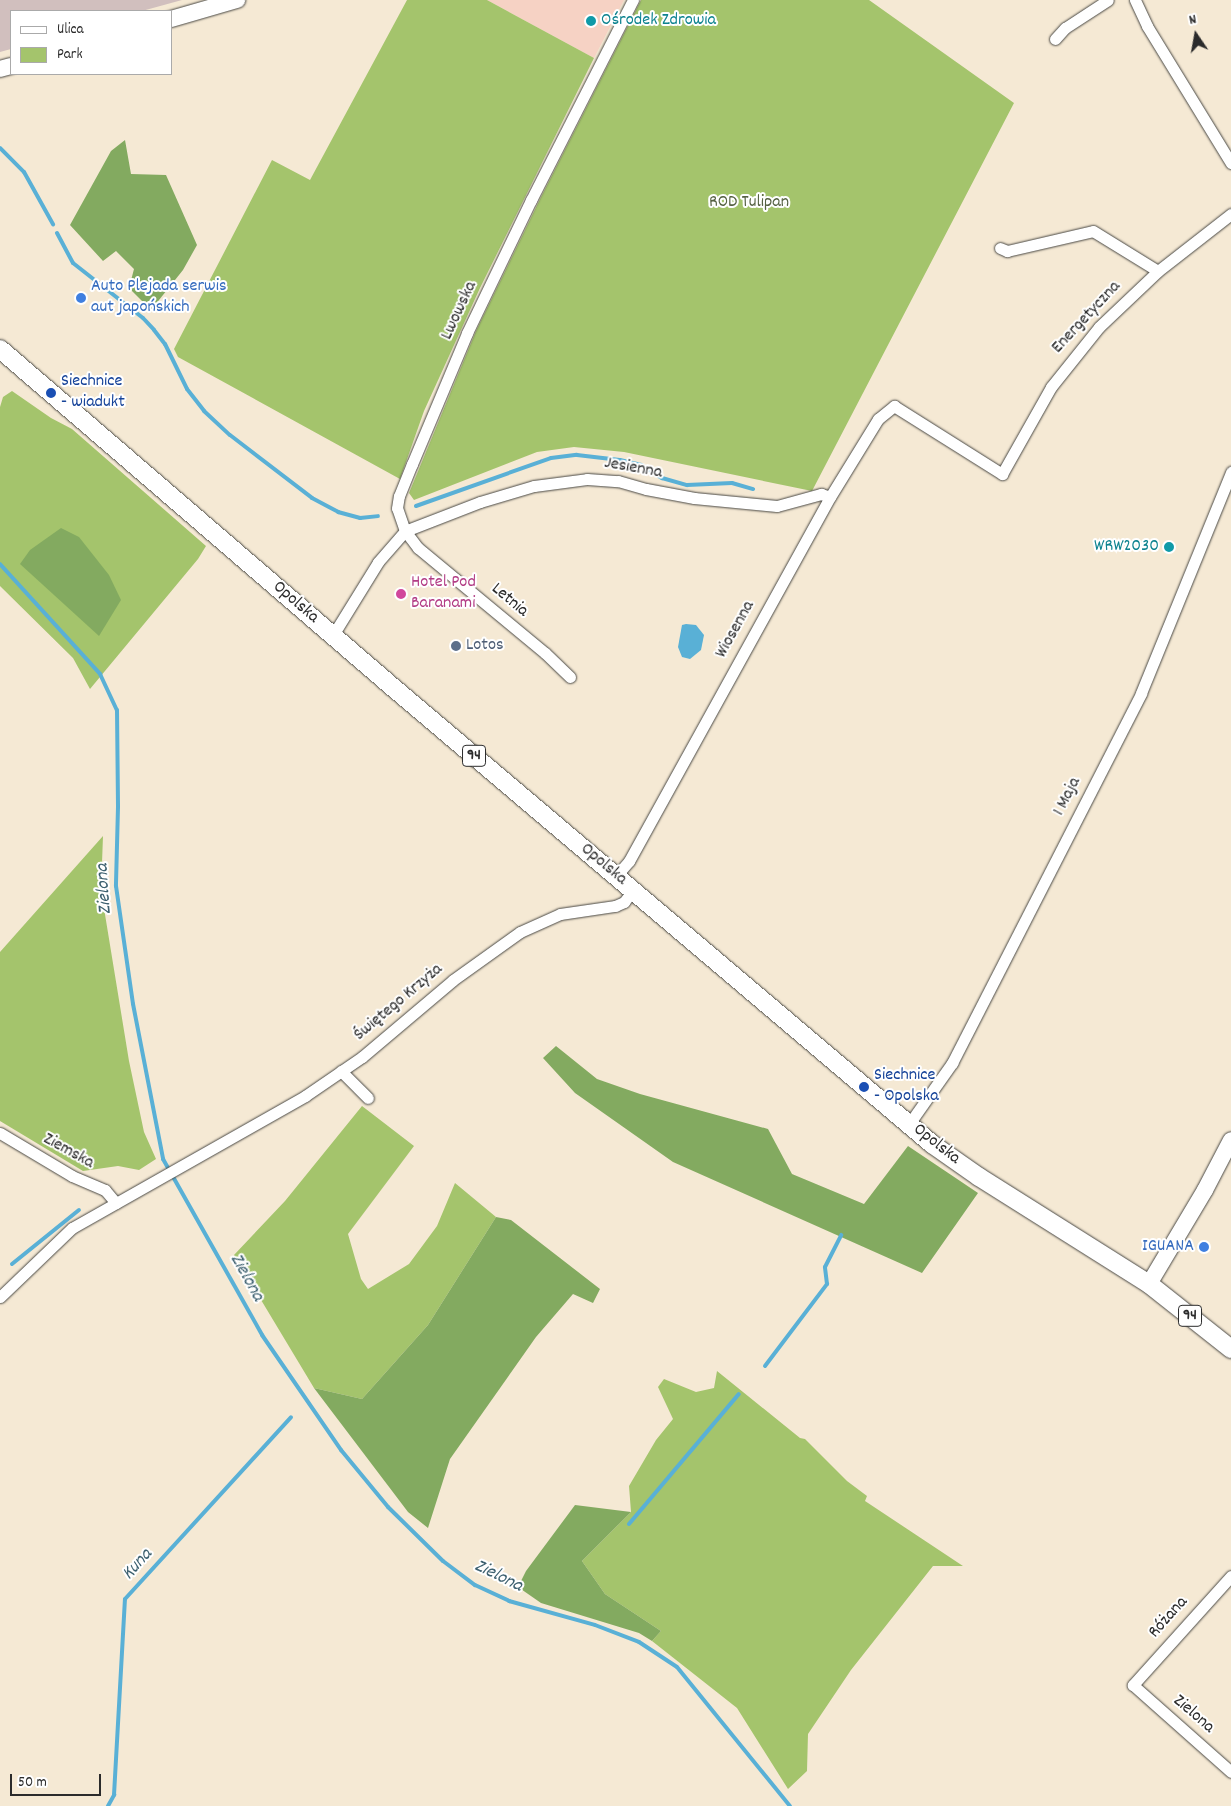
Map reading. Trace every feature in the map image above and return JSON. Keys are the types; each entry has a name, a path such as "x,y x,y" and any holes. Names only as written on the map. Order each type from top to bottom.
{"main road":[{"name":"Opolska","path":"0,349 333,635 909,1124 979,1178 1149,1284 1231,1349"}],"street":[{"path":"172,19 237,0"},
{"name":"Lwowska","path":"404,531 398,508 399,496 467,333 531,200 633,0"},
{"path":"1056,39 1065,28 1108,0"},
{"path":"1135,0 1147,26 1231,163"},
{"name":"Energetyczna","path":"894,406 1002,474 1061,372 1119,307 1158,271 1231,214"},
{"path":"1000,248 1007,251 1093,231 1158,271"},
{"name":"Wiosenna","path":"616,876 628,861 830,497 878,419 894,406"},
{"name":"1 Maja","path":"909,1124 952,1063 1141,693 1231,472"},
{"name":"Jesienna","path":"404,531 489,500 534,486 563,480 618,481 646,489 694,498 777,506 821,494 830,497"},
{"path":"333,635 378,562 404,531"},
{"name":"Letnia","path":"404,531 418,548 545,653 570,677"},
{"name":"Świętego Krzyża","path":"116,1202 305,1096 362,1057 453,980 520,932 560,914 615,906 624,902 633,890"},
{"path":"342,1070 368,1098"},
{"name":"Ziemska","path":"0,1133 72,1176 106,1190 116,1202"},
{"path":"1149,1284 1205,1190 1231,1140"},
{"path":"0,1297 72,1228 116,1202"},
{"name":"Różana","path":"1133,1685 1231,1576"},
{"name":"Zielona","path":"1133,1685 1231,1772"}],"shaded area":[{"path":"0,0 182,0 146,10 10,10 10,49 0,52"},
{"path":"487,0 624,0 594,58"}],"green space":[{"path":"407,0 487,0 594,58 480,288 424,411 400,479 178,357 174,349 272,160 310,180"},
{"name":"ROD Tulipan","path":"641,0 869,0 1014,103 812,491 624,452 574,447 537,452 414,500 409,493 476,331 541,197"},
{"path":"125,140 131,174 166,175 197,245 183,270 151,310 129,288 134,269 116,251 103,261 70,225 111,151"},
{"path":"12,391 51,418 72,429 206,546 198,559 90,689 73,658 0,586 0,407 3,397"},
{"path":"61,528 79,537 109,575 121,600 99,636 20,564 30,550"},
{"path":"103,836 101,890 129,1061 144,1132 156,1159 139,1170 118,1166 83,1171 0,1121 0,952"},
{"path":"556,1046 597,1079 640,1094 768,1129 792,1174 864,1204 908,1146 978,1193 922,1273 673,1162 575,1093 543,1058"},
{"path":"362,1106 414,1146 348,1234 361,1279 368,1289 409,1264 437,1226 455,1183 496,1217 428,1325 362,1399 314,1388 234,1255 285,1201"},
{"path":"496,1217 511,1220 600,1289 593,1303 573,1294 536,1337 450,1459 428,1528 408,1512 314,1388 362,1399 428,1325"},
{"path":"717,1371 800,1438 805,1439 847,1481 867,1496 865,1501 963,1566 933,1566 851,1670 808,1734 807,1771 788,1789 737,1708 652,1641 661,1631 605,1594 582,1561 631,1512 629,1486 656,1440 673,1419 658,1387 664,1379 696,1392 714,1388"},
{"path":"575,1505 631,1512 582,1561 605,1594 661,1631 652,1641 639,1633 541,1603 518,1587 526,1571"}],"water":[{"path":"682,625 696,625 704,635 701,650 690,659 682,657 678,647"}],"waterway":[{"path":"0,148 24,172 53,224"},
{"path":"57,233 73,263 143,318 154,330 165,344 187,389 204,411 230,435 312,498 338,512 360,518 378,516"},
{"path":"416,506 551,458 577,455 620,460 641,465 662,478 687,485 732,483 753,489"},
{"name":"Zielona","path":"0,564 100,674 117,710 118,807 116,886 133,1004 163,1159 262,1335 341,1450 388,1507 443,1561 475,1585 509,1601 595,1625 639,1642 677,1667 790,1806"},
{"path":"12,1264 79,1210"},
{"path":"765,1366 827,1284 825,1267 841,1235"},
{"path":"629,1524 739,1394"},
{"name":"Kuna","path":"108,1806 114,1795 125,1599 291,1417"}],"place":[{"name":"Ośrodek Zdrowia","path":"591,21"},
{"name":"Auto Plejada serwis aut japońskich","path":"81,298"},
{"name":"Siechnice - wiadukt","path":"51,393"},
{"name":"WRW2030","path":"1169,547"},
{"name":"Hotel Pod Baranami","path":"401,594"},
{"name":"Lotos","path":"456,646"},
{"name":"Siechnice - Opolska","path":"864,1087"},
{"name":"IGUANA","path":"1204,1247"}]}
